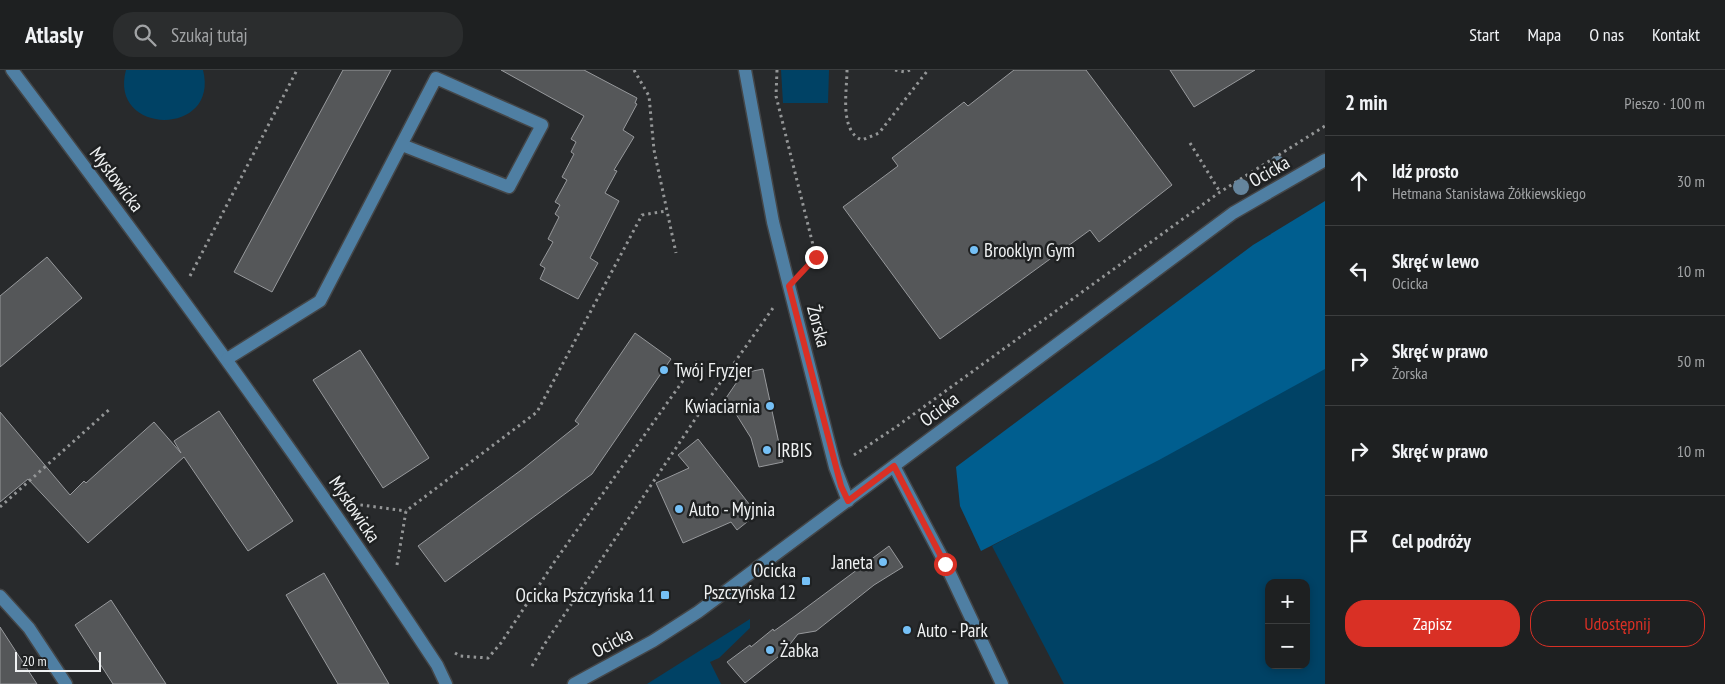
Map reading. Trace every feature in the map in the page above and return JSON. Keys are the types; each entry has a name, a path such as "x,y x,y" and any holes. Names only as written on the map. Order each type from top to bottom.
{"street":[{"name":"Mysłowicka","path":"12,70 176,287 227,359 340,519 437,665 446,684"},
{"name":"Żorska","path":"745,70 773,222 835,467 848,501"},
{"path":"227,359 320,301 436,78 542,125 509,187 402,145"},
{"name":"Ocicka","path":"574,684 654,641 698,612 1233,213 1325,160"},
{"path":"894,466 945,564 1002,684"},
{"path":"0,596 28,628 66,684"}],"path":[{"path":"176,287 191,275 296,70"},
{"path":"634,70 649,96 654,150 676,253"},
{"path":"532,666 544,645 706,403 789,286 816,257 776,96 777,70"},
{"path":"848,70 847,117 850,132 855,138 862,140 879,133 928,70"},
{"path":"895,70 905,72 910,70"},
{"path":"835,467 896,427 1220,192 1325,126"},
{"path":"1190,143 1220,192"},
{"path":"395,574 406,511 537,412 642,215 666,210"},
{"path":"453,651 460,656 488,658 501,643 555,562 697,360"},
{"path":"0,507 111,408"}],"shaded area":[{"path":"126,70 203,70 204,92 196,108 181,117 164,120 147,117 133,107 125,92"},
{"path":"781,70 829,70 828,103 783,103"},
{"path":"1325,201 1325,369 1159,460 981,551 960,506 956,467 1253,245"},
{"path":"1325,368 1325,684 1064,684 992,546"},
{"path":"750,619 750,628 719,658 710,662 721,684 647,684"}],"building":[{"path":"343,70 391,70 272,292 234,272"},
{"path":"501,70 584,70 637,98 635,103 637,104 623,130 634,137 614,170 617,171 605,193 619,201 590,258 598,263 578,299 540,279 545,268 540,265 553,242 548,239 559,217 555,214 560,205 555,202 567,180 562,177 574,154 571,152 576,142 571,139 584,116"},
{"path":"1014,70 1086,70 1172,185 1099,242 1090,230 940,339 843,207 898,166 892,158 964,102 968,106"},
{"path":"1170,70 1255,70 1194,107"},
{"path":"47,257 82,298 0,367 0,296"},
{"path":"635,333 671,359 592,474 445,582 418,546 524,468 579,424 575,421"},
{"path":"360,350 429,458 383,488 313,380"},
{"path":"763,369 783,462 759,467 751,438 726,398 743,373"},
{"path":"219,411 293,521 248,551 184,457 88,543 28,479 0,502 0,412 70,495 154,422 181,453 174,441"},
{"path":"698,439 757,514 737,530 731,522 683,543 656,483 689,468 678,455"},
{"path":"889,546 903,567 874,585 816,631 798,634 783,653 745,683 727,662 750,645 751,647 773,629 774,631 795,616"},
{"path":"324,573 389,684 338,684 286,595"},
{"path":"111,600 166,684 113,684 75,625"},
{"path":"0,627 37,684 0,684"}],"place":[{"name":"Brooklyn Gym","path":"974,250"},
{"name":"Twój Fryzjer","path":"664,370"},
{"name":"Kwiaciarnia","path":"770,406"},
{"name":"IRBIS","path":"767,450"},
{"name":"Auto - Myjnia","path":"679,509"},
{"name":"Janeta","path":"883,562"},
{"name":"Ocicka Pszczyńska 12","path":"806,581"},
{"name":"Ocicka Pszczyńska 11","path":"665,595"},
{"name":"Auto - Park","path":"907,630"},
{"name":"Żabka","path":"770,650"}],"route":[{"path":"816,257 789,286 841,486 848,501 894,466 945,564"}]}
